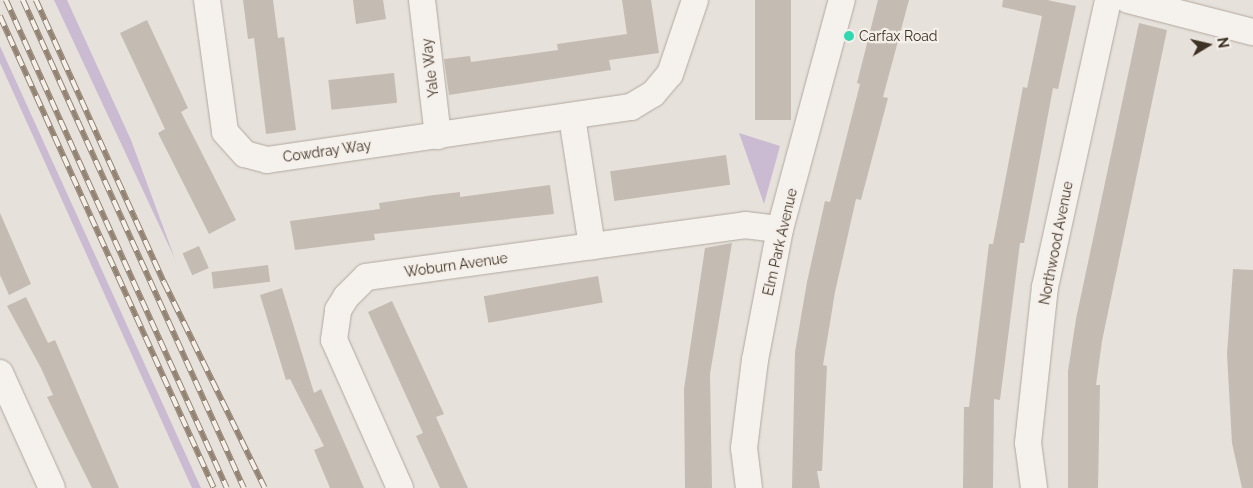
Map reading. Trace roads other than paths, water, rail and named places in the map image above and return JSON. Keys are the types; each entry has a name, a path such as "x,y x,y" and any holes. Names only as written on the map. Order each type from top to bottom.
{"street":[{"name":"Cowdray Way","path":"207,0 222,123 230,140 245,154 267,160 624,109 653,94 676,62 695,0"},
{"name":"Yale Way","path":"422,0 438,136"},
{"name":"Elm Park Avenue","path":"749,488 744,448 754,369 780,230 842,0"},
{"name":"Northwood Avenue","path":"1034,488 1028,443 1045,287 1108,0"},
{"path":"1128,0 1253,32"},
{"path":"572,116 592,246"},
{"name":"Woburn Avenue","path":"400,488 334,340 338,310 346,297 366,277 745,225 780,230"},
{"path":"0,372 52,488"}],"railway":[{"path":"6,0 227,488"},
{"path":"23,0 244,488"},
{"path":"36,0 164,282 265,488"},
{"path":"0,16 214,488"}],"place":[{"name":"Carfax Road","path":"849,36"}]}
